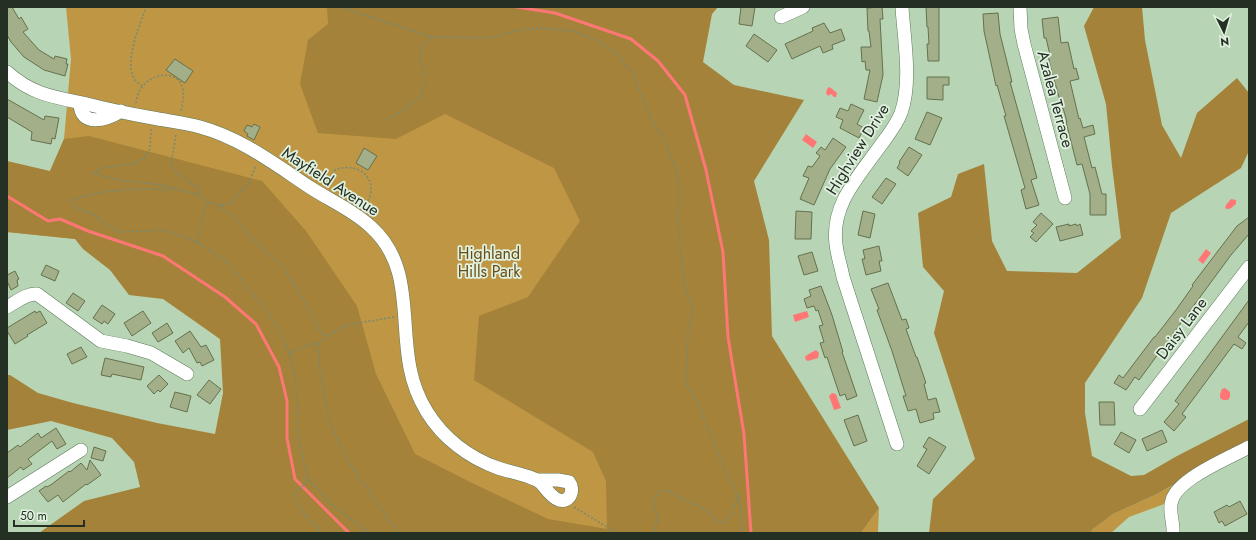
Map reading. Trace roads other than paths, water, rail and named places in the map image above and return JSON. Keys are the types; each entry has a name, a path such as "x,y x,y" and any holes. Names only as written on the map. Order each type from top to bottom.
{"street":[{"path":"781,17 803,7"},
{"name":"Highview Drive","path":"897,444 844,277 837,252 835,237 839,211 849,189 889,134 900,114 905,97 907,80 902,7"},
{"name":"Azalea Terrace","path":"1020,7 1021,29 1024,44 1065,198"},
{"name":"Mayfield Avenue","path":"7,72 20,83 37,93 152,118 192,125 209,130 247,146 259,155 359,216 380,236 389,248 395,260 402,285 408,356 412,380 421,401 433,420 454,444 477,459 496,468 538,480 558,480 569,482 573,489 572,493 569,497 563,500 558,500 538,480"},
{"name":"Daisy Lane","path":"1140,410 1249,267"},
{"path":"7,307 32,294 37,294 42,296 100,341 127,346 156,355 187,374"},
{"path":"1173,533 1170,510 1172,499 1177,489 1193,477 1249,447"},
{"path":"7,497 81,450"}],"waterway":[{"path":"517,7 555,13 631,39 658,61 685,95 706,170 723,252 728,337 744,434 751,533"},
{"path":"7,196 48,221 60,219 88,231 163,256 225,297 256,324 279,367 287,401 287,438 295,479 349,533"}],"park label":[{"name":"Highland Hills Park","path":"489,262"}]}
